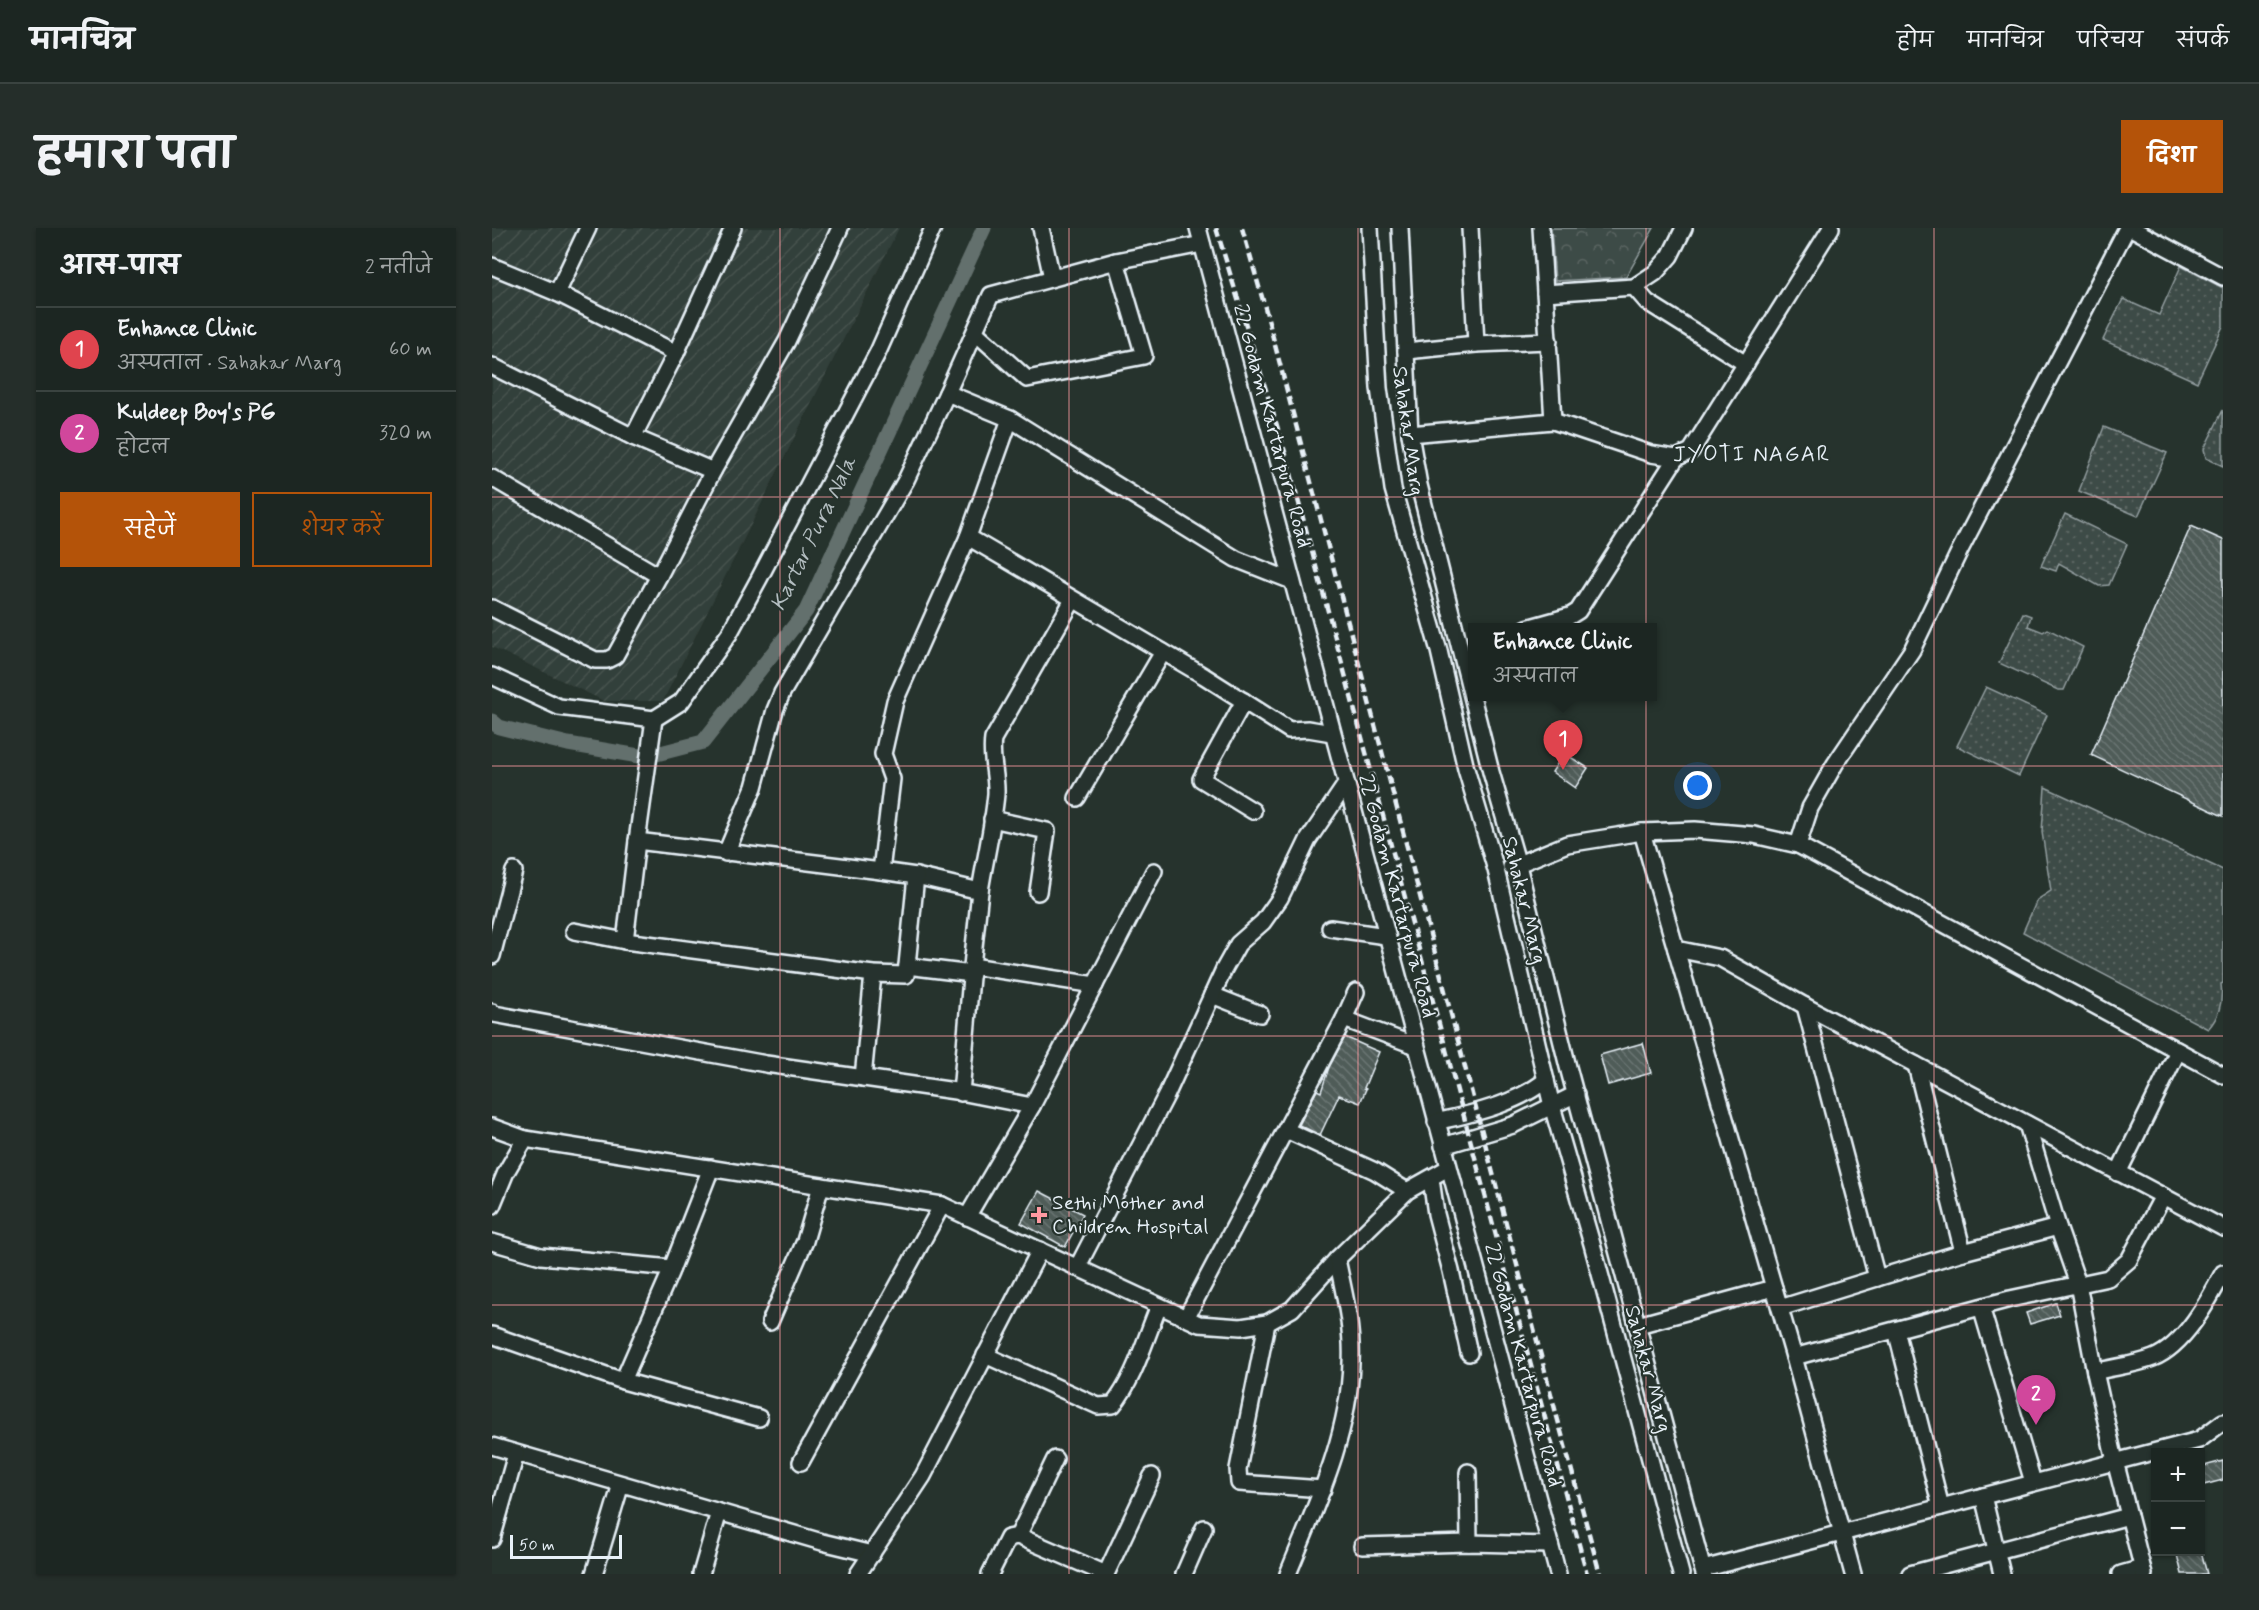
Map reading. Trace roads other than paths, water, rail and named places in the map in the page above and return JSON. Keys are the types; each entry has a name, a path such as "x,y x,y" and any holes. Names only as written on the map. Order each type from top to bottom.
{"street":[{"path":"557,293 588,228"},
{"path":"633,437 676,353 732,228"},
{"path":"492,608 594,660 608,660 615,656 713,471 787,340 840,228"},
{"path":"625,941 636,841 654,724 681,702 729,634 878,352 933,228"},
{"path":"1041,228 1052,278"},
{"name":"22 Godam Kartarpura Road","path":"1198,228 1558,1574"},
{"name":"Sahakar Marg","path":"1370,228 1378,388 1393,489 1439,651 1466,768 1496,870 1552,1106 1681,1574"},
{"name":"Sahakar Marg","path":"1400,228 1410,434 1419,485 1467,643"},
{"path":"1470,228 1476,344"},
{"path":"1541,228 1553,421"},
{"path":"1545,293 1634,287 1656,273 1670,256 1684,228"},
{"path":"1798,845 1810,808 1835,764 1912,650 1960,550 2129,228 2223,277"},
{"path":"2153,228 2223,265"},
{"path":"1543,623 1570,616 1578,611 1677,458 1691,451 1746,364 1824,230"},
{"path":"726,853 754,788 775,710 782,693 901,489 992,295 1116,261 1202,244"},
{"path":"975,332 1026,379 1144,356 1116,261"},
{"path":"492,266 557,293 676,353"},
{"path":"1634,287 1647,302 1746,364"},
{"path":"1406,351 1549,340"},
{"path":"492,366 633,437 713,471"},
{"path":"947,393 1010,419 1236,558 1292,581"},
{"path":"881,871 892,779 883,754 895,702 968,537 1010,419"},
{"path":"1410,434 1553,421 1652,454 1677,458"},
{"path":"492,478 659,576"},
{"path":"968,537 1163,652 1289,730 1308,729 1332,733"},
{"path":"961,1093 980,891 996,793 991,751 993,739 1073,600"},
{"path":"1077,798 1163,652"},
{"path":"492,676 559,707 654,724"},
{"name":"Sahakar Marg","path":"1478,701 1491,772 1518,865 1576,1094 1704,1571"},
{"path":"1244,702 1201,779 1252,811"},
{"path":"1077,1268 1166,1096 1238,944 1263,922 1280,898 1308,840 1346,784"},
{"path":"992,819 1047,831 1038,892"},
{"path":"1496,870 1518,865 1567,844 1642,832 1695,830 1754,834 1798,845 2223,1075"},
{"path":"1642,832 1794,1357 1853,1574"},
{"path":"636,841 916,876 980,891"},
{"path":"492,956 514,871"},
{"path":"967,1217 1032,1106 1154,871"},
{"path":"574,931 625,941 873,974 906,975 916,876"},
{"path":"1330,928 1386,936"},
{"path":"1676,949 1720,958 1805,1006 2223,1228"},
{"path":"907,966 972,970 1095,985"},
{"path":"862,1078 873,974"},
{"path":"1186,1318 1344,1019 1356,992"},
{"path":"1212,995 1260,1014"},
{"path":"1805,1006 1877,1278"},
{"path":"492,1012 766,1064 1032,1106"},
{"path":"1344,1019 1416,1046"},
{"path":"2118,1173 2178,1051"},
{"path":"1916,1065 1963,1252"},
{"path":"1436,1122 1517,1098 1531,1092 1546,1080"},
{"path":"1443,1146 1513,1125 1576,1094"},
{"path":"2027,1124 2078,1284 2115,1461 2143,1571 2121,1574"},
{"path":"492,1126 525,1139 942,1205 1199,1324 1231,1326 1267,1323 1292,1309 1337,1259 1407,1191 1448,1168"},
{"path":"1286,1130 1375,1171 1407,1191"},
{"path":"492,1206 506,1172 525,1139"},
{"path":"623,1381 672,1268 711,1168"},
{"path":"1431,1179 1436,1214 1469,1353"},
{"path":"770,1322 805,1241 820,1186"},
{"path":"1794,1357 1981,1307 2108,1278 2129,1260 2163,1197"},
{"path":"801,1462 942,1205"},
{"path":"1780,1308 1963,1252 2058,1227"},
{"path":"492,1242 541,1256 672,1268"},
{"path":"858,1574 923,1476 1040,1250"},
{"path":"1288,1574 1323,1489 1344,1421 1352,1364 1349,1318 1337,1259"},
{"path":"2095,1372 2155,1357 2178,1340 2205,1307 2223,1273"},
{"path":"1638,1325 1774,1288"},
{"path":"985,1355 1098,1406 1113,1405 1129,1380 1159,1306"},
{"path":"1981,1307 2032,1482"},
{"path":"1267,1323 1238,1468 1239,1484 1323,1489"},
{"path":"1896,1329 1941,1507"},
{"path":"492,1335 623,1381 759,1418"},
{"path":"1704,1571 2032,1482 2199,1440 2221,1427"},
{"path":"492,1446 872,1554"},
{"path":"492,1539 516,1454"},
{"path":"1018,1536 1055,1459"},
{"path":"1468,1472 1468,1544"},
{"path":"990,1574 1008,1538 1018,1536 1106,1574 1152,1476"},
{"path":"594,1574 621,1484"},
{"path":"1983,1496 2002,1574"},
{"path":"701,1574 719,1512"},
{"path":"1910,1574 2129,1516"},
{"path":"1184,1574 1204,1528"},
{"path":"1362,1546 1550,1545"}],"waterway":[{"name":"Kartar Pura Nala","path":"492,721 499,727 568,744 645,757 703,742 806,611 984,228"}],"railway":[{"path":"1216,228 1286,455 1587,1574"},
{"path":"1242,228 1266,311 1600,1574"}],"place":[{"name":"Enhance Clinic","path":"1563,770"},
{"name":"Sethi Mother and Children Hospital","path":"1039,1215"},
{"name":"Kuldeep Boy's PG","path":"2036,1425"}],"district":[{"name":"JYOTI NAGAR","path":"1752,455"}]}
